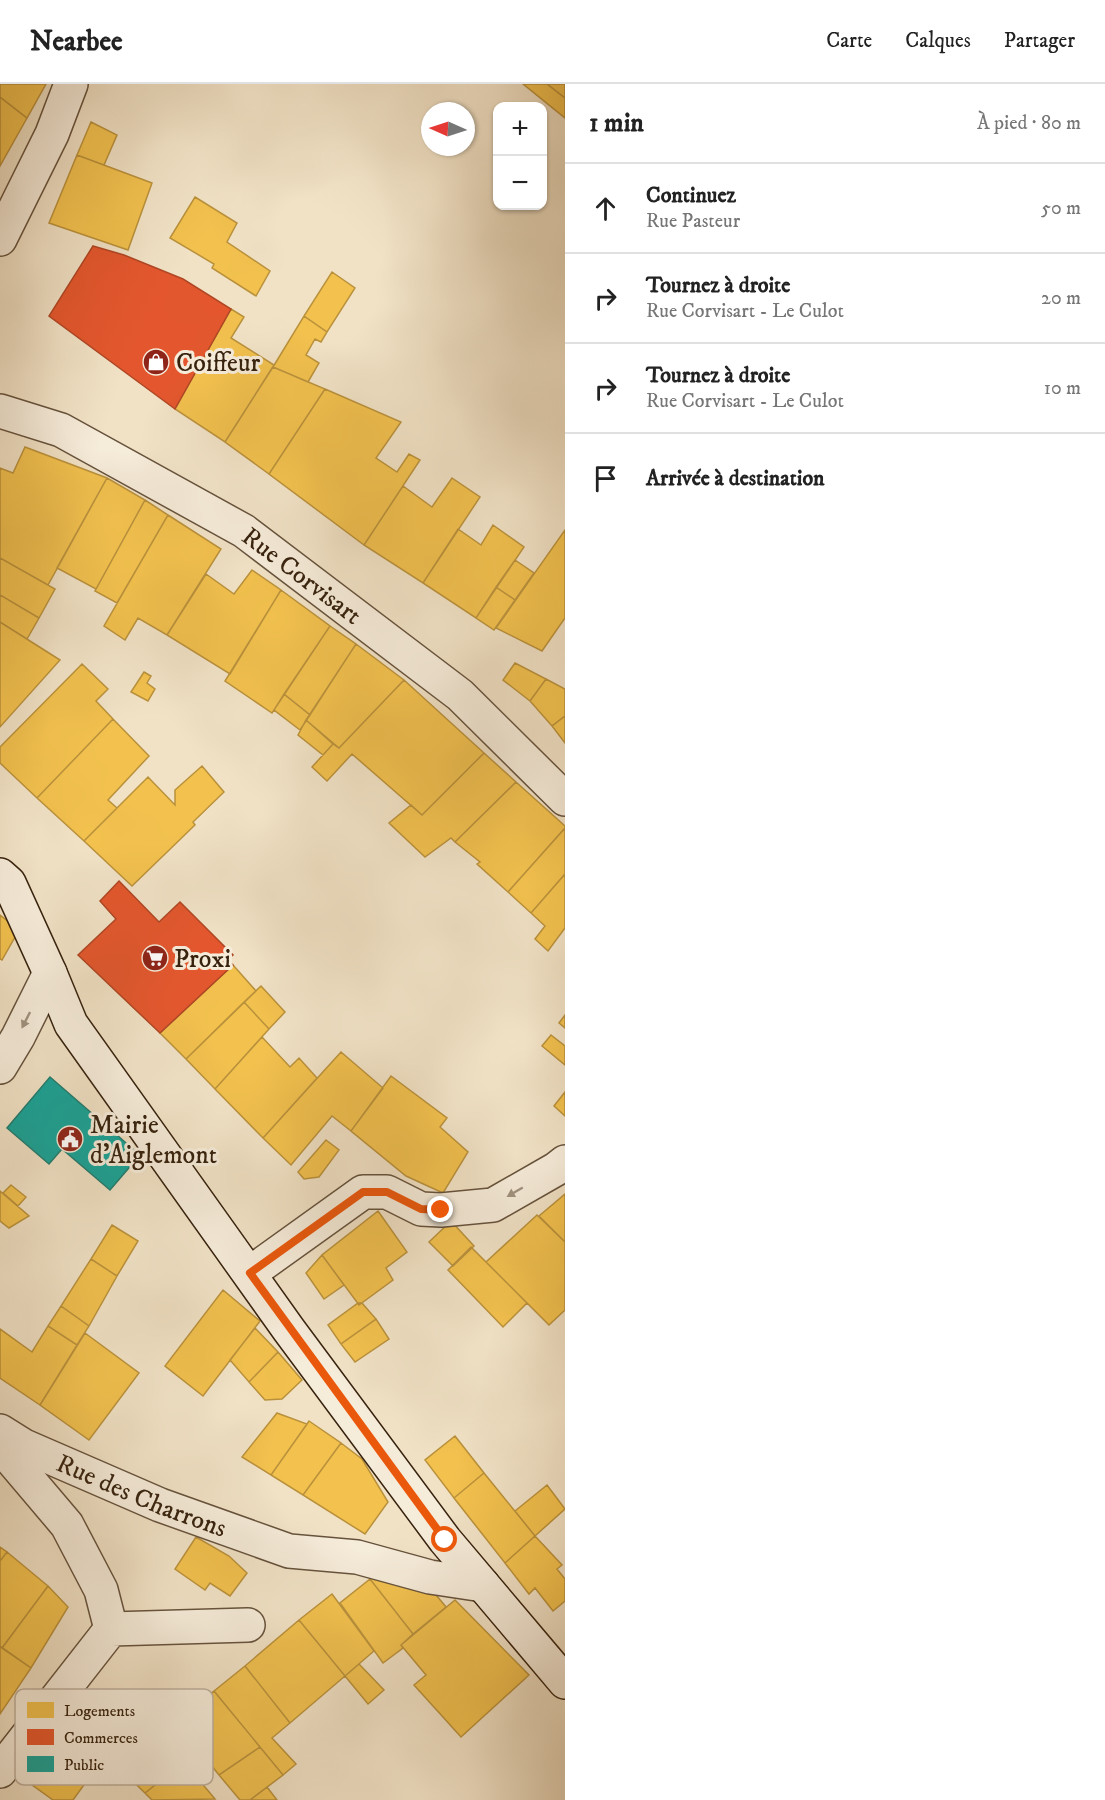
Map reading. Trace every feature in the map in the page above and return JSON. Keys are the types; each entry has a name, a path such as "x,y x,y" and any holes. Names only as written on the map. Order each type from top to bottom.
{"street":[{"path":"0,239 52,134 71,84"},
{"name":"Rue Corvisart","path":"0,411 61,430 244,531 460,695 565,799"},
{"path":"0,875 9,884 71,1024 445,1540 565,1682"},
{"path":"0,1066 18,1037 50,973"},
{"path":"250,1273 363,1192 387,1192 421,1209 441,1210 493,1205 565,1162"},
{"name":"Rue des Charrons","path":"0,1431 24,1446 160,1505 289,1551 357,1557 430,1577 483,1585"},
{"name":"Rue des Charrons","path":"0,1446 67,1525 101,1590 111,1629"},
{"path":"64,1689 111,1629 248,1625"},
{"path":"0,1770 15,1751"}],"building: Logements":[{"path":"0,84 46,84 27,118 0,97"},
{"path":"523,84 547,84 565,98 565,118"},
{"path":"547,84 565,84 565,98"},
{"path":"0,97 27,118 0,166"},
{"path":"91,122 117,135 104,165 77,155"},
{"path":"77,155 152,183 128,250 49,223"},
{"path":"195,197 237,223 227,242 270,271 256,296 212,268 214,264 170,238"},
{"path":"332,272 355,288 327,332 304,316"},
{"path":"231,309 244,317 231,338 274,365 225,442 175,409"},
{"path":"304,316 327,332 321,342 315,339 306,355 319,363 308,382 273,367"},
{"path":"273,367 325,389 269,474 225,442"},
{"path":"325,389 401,422 376,458 397,472 409,454 420,460 364,545 269,474"},
{"path":"25,447 107,478 48,585 0,558 0,468 13,473"},
{"path":"107,478 145,500 96,589 57,568"},
{"path":"452,478 480,497 423,583 364,545 403,486 432,507"},
{"path":"145,500 168,515 117,603 95,591"},
{"path":"168,515 221,549 167,635 138,618 125,640 104,626"},
{"path":"493,525 524,547 476,618 423,583 458,529 481,545"},
{"path":"565,530 565,618 542,651 496,628"},
{"path":"0,558 55,589 39,618 0,595"},
{"path":"515,560 534,573 515,600 496,587"},
{"path":"252,570 281,590 230,674 167,635 206,574 234,594"},
{"path":"496,587 515,600 494,630 476,618"},
{"path":"281,590 330,626 272,713 225,681"},
{"path":"0,595 39,618 27,639 0,622"},
{"path":"0,622 60,660 0,727"},
{"path":"330,626 356,644 310,715 284,694"},
{"path":"356,644 404,680 339,748 306,720"},
{"path":"515,663 546,679 530,701 503,680"},
{"path":"82,664 108,689 96,701 113,719 37,798 0,763 0,747"},
{"path":"144,672 151,676 147,683 155,689 148,701 131,692"},
{"path":"546,679 565,689 565,716 552,726 530,701"},
{"path":"404,680 484,753 422,815 352,754 327,781 312,767 333,744 339,748"},
{"path":"284,694 310,715 300,730 274,710"},
{"path":"565,716 565,743 552,726"},
{"path":"113,719 149,756 108,800 117,808 84,841 37,798"},
{"path":"306,720 333,744 323,755 298,735"},
{"path":"484,753 516,782 455,842 451,838 425,857 389,823 411,805 422,815"},
{"path":"202,766 224,792 193,822 195,825 132,886 84,841 148,777 175,805 175,790"},
{"path":"516,782 565,828 508,892 477,864 480,862 455,842"},
{"path":"565,828 565,874 531,913 508,892"},
{"path":"565,874 565,928 548,951 535,939 545,926 531,913"},
{"path":"0,915 19,930 2,960 0,959"},
{"path":"233,965 256,991 186,1059 160,1033"},
{"path":"261,986 285,1012 269,1029 244,1002"},
{"path":"244,1002 269,1029 215,1089 186,1059"},
{"path":"565,1015 565,1028 559,1023"},
{"path":"551,1035 565,1046 565,1065 542,1046"},
{"path":"262,1037 290,1067 299,1058 317,1078 263,1138 215,1089"},
{"path":"341,1052 383,1088 351,1131 332,1116 291,1165 263,1138"},
{"path":"391,1076 447,1118 440,1127 468,1152 443,1193 406,1176 351,1131"},
{"path":"565,1092 565,1116 554,1106"},
{"path":"326,1140 339,1150 319,1177 304,1179 298,1172"},
{"path":"11,1185 26,1197 18,1206 3,1193"},
{"path":"0,1191 29,1216 9,1228 0,1221"},
{"path":"565,1194 565,1242 539,1216"},
{"path":"378,1211 407,1252 386,1268 393,1280 359,1305 322,1255"},
{"path":"537,1215 565,1242 565,1310 549,1325 486,1262"},
{"path":"451,1221 474,1246 453,1266 429,1242"},
{"path":"112,1225 138,1241 117,1276 91,1259"},
{"path":"471,1247 527,1303 503,1327 448,1270"},
{"path":"322,1255 344,1285 324,1299 306,1273"},
{"path":"91,1259 117,1276 89,1326 61,1306"},
{"path":"223,1290 260,1321 203,1396 165,1366"},
{"path":"358,1303 362,1303 376,1319 341,1344 328,1325"},
{"path":"61,1306 89,1326 77,1345 48,1326"},
{"path":"376,1319 389,1339 355,1362 341,1344"},
{"path":"48,1326 77,1345 40,1405 0,1378 0,1329 32,1352"},
{"path":"255,1328 278,1352 249,1382 230,1360"},
{"path":"85,1333 139,1373 89,1440 40,1405"},
{"path":"278,1352 302,1380 282,1399 265,1400 249,1382"},
{"path":"277,1413 307,1424 271,1475 242,1457"},
{"path":"309,1421 341,1443 303,1495 271,1475"},
{"path":"455,1436 484,1473 454,1498 425,1460"},
{"path":"341,1443 362,1459 388,1502 365,1534 303,1495"},
{"path":"484,1473 535,1536 505,1563 454,1498"},
{"path":"547,1485 565,1509 535,1536 515,1511"},
{"path":"535,1536 562,1565 557,1569 565,1579 565,1601 553,1611 535,1588 529,1594 505,1563"},
{"path":"196,1537 229,1556 247,1573 230,1596 210,1583 205,1590 175,1569"},
{"path":"0,1547 7,1552 0,1561"},
{"path":"7,1552 48,1586 2,1648 0,1646 0,1561"},
{"path":"373,1577 422,1578 446,1607 413,1634 370,1579"},
{"path":"370,1579 413,1634 401,1645 403,1648 383,1663 340,1603"},
{"path":"48,1586 68,1607 31,1668 2,1648"},
{"path":"332,1594 374,1651 345,1676 299,1620"},
{"path":"455,1600 529,1675 461,1737 414,1685 426,1675 401,1645"},
{"path":"299,1620 345,1676 290,1723 245,1666"},
{"path":"0,1646 31,1668 0,1714"},
{"path":"359,1664 384,1690 368,1704 345,1676"},
{"path":"245,1666 290,1723 272,1738 296,1764 283,1775 214,1691"},
{"path":"213,1692 260,1747 219,1775 213,1767"},
{"path":"260,1747 283,1775 250,1800 240,1800 219,1775"},
{"path":"32,1785 84,1785 73,1800 53,1800"},
{"path":"137,1785 155,1785 145,1793"},
{"path":"155,1785 203,1785 215,1799 152,1800 145,1793"},
{"path":"267,1787 277,1800 250,1800"}],"building: Commerces":[{"name":"Coiffeur","path":"93,246 124,255 183,279 231,309 175,409 49,316"},
{"name":"Proxi","path":"119,881 159,922 180,902 233,955 227,960 233,965 160,1033 78,955 116,919 100,901"}],"building: Public":[{"name":"Mairie d'Aiglemont","path":"50,1077 140,1155 110,1190 62,1149 49,1164 7,1128"}],"place":[{"name":"Coiffeur","path":"156,362"},
{"name":"Proxi","path":"155,958"},
{"name":"Mairie d'Aiglemont","path":"70,1139"}],"route":[{"path":"441,1210 421,1209 387,1192 363,1192 250,1273 445,1540"}]}
